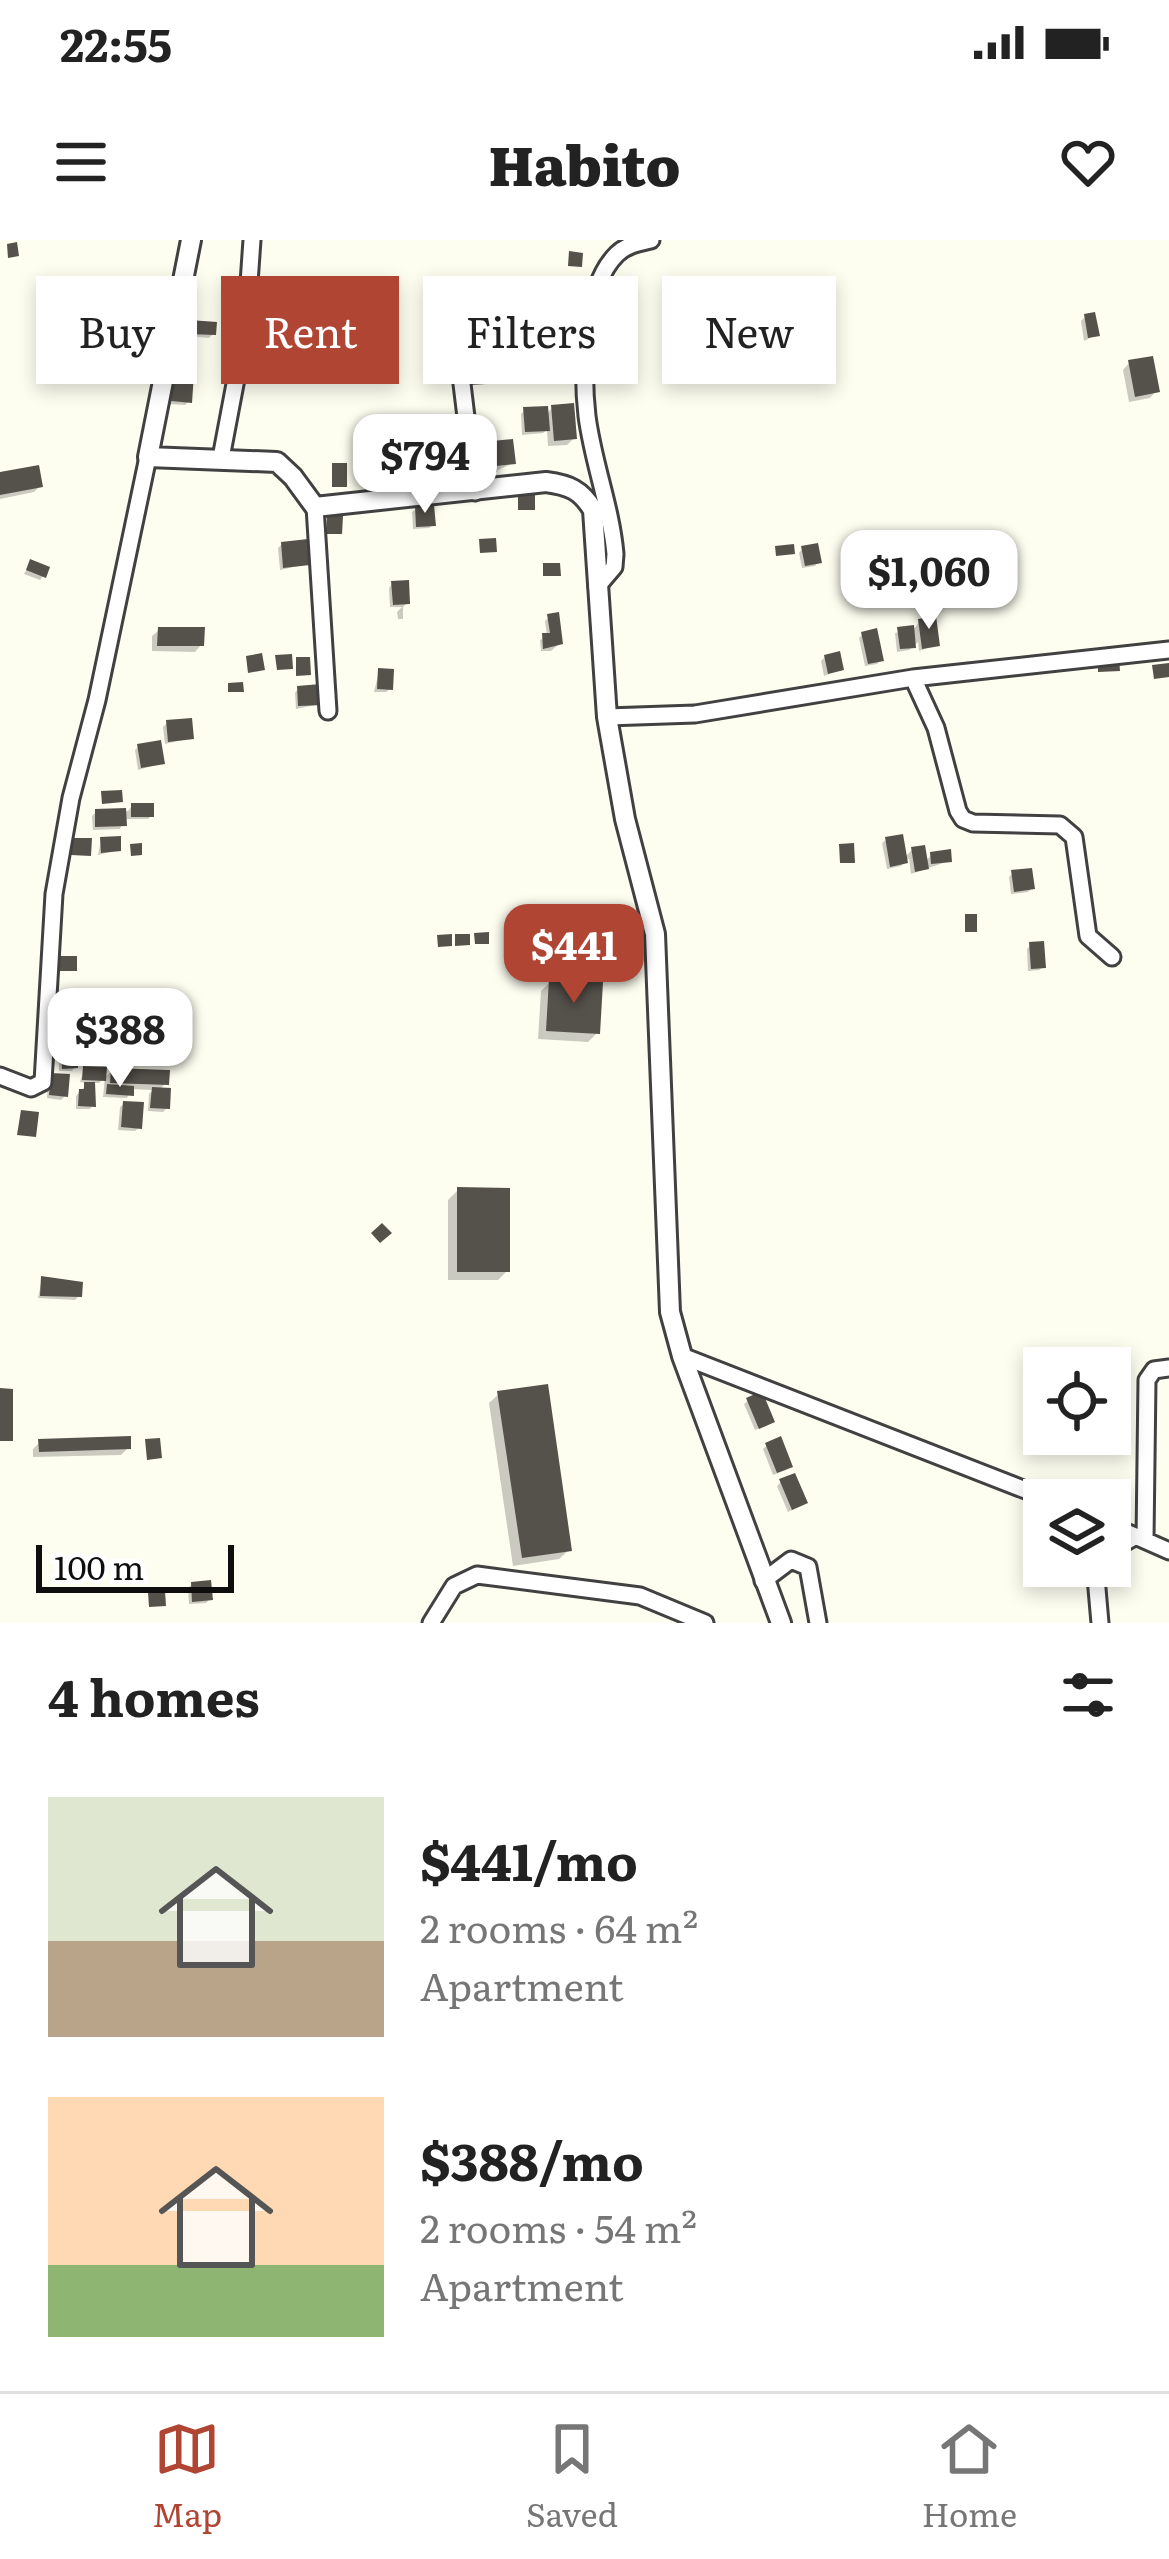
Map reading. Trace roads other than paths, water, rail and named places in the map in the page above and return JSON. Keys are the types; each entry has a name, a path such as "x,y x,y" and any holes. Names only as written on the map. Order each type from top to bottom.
{"street":[{"path":"0,1076 31,1088 43,1082 54,894 191,240"},
{"path":"221,458 246,326 252,240"},
{"path":"598,586 614,567 615,554 586,414 586,327 598,287 615,255 647,240"},
{"path":"462,384 475,492"},
{"path":"148,457 277,462 315,507 328,710"},
{"path":"315,507 546,482 584,494 592,510 607,717 625,819 655,934 670,1312 781,1623"},
{"path":"607,717 695,714 913,678 1169,650"},
{"path":"913,678 936,728 958,811 973,823 1069,829 1088,936 1112,957"},
{"path":"682,1356 1023,1489"},
{"path":"1141,1539 1147,1380 1154,1370 1169,1368"},
{"path":"1131,1535 1169,1550"},
{"path":"1131,1543 1141,1539"},
{"path":"764,1581 791,1560 808,1567 818,1623"},
{"path":"430,1623 454,1586 477,1575 640,1596 705,1623"},
{"path":"1097,1587 1100,1623"}]}
